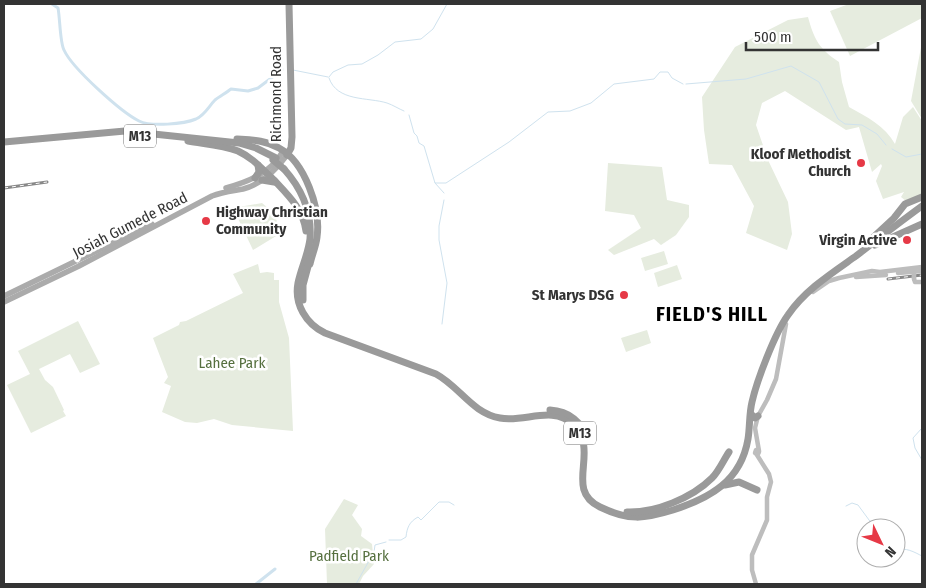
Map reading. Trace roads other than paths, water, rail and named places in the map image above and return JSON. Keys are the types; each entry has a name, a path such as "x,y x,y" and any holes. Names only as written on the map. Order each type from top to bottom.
{"highway":[{"name":"Richmond Road","path":"282,151 289,142 291,93 287,4"},
{"name":"Richmond Road","path":"287,4 289,142"},
{"path":"291,93 299,88"},
{"name":"M13","path":"4,142 125,130 246,144 274,159 302,186 312,212 314,237 302,293 304,305 313,319 328,330 438,371 453,381 474,402 491,412 515,416 546,410 556,411 573,417 581,425 588,440 590,450 586,477 590,491 603,504 638,514 650,513 693,498 709,490 728,474 739,456 743,444 751,390 781,318 806,289 922,202"},
{"name":"M13","path":"4,146 124,135 239,147 274,159"},
{"path":"182,136 255,140 282,151 294,162"},
{"path":"170,139 216,145 234,150 247,156 267,173 278,186"},
{"path":"282,151 283,147 289,142"},
{"path":"289,142 291,157 309,188 317,220 317,238 307,270"},
{"path":"258,165 258,179 272,181 292,198 304,221 307,239 306,259"},
{"name":"M13","path":"284,167 299,188 308,212 310,234 306,259 297,291 302,313 310,323 320,330 353,344 360,351 365,348 440,376 472,405 488,414 510,420 553,415 564,418 580,433 585,444 582,480 585,492 593,502 604,509 633,518 647,518 696,502 719,489 734,472 746,450 749,441 756,388"},
{"path":"867,242 902,207 922,197"},
{"name":"M13","path":"746,450 750,409 756,388 778,333 789,313 808,292 922,206"},
{"path":"858,254 922,224"},
{"path":"753,402 755,416 752,423 755,428"},
{"path":"628,512 648,511 694,492 713,476 729,452"},
{"path":"719,489 728,483 739,482 758,491"}],"main road":[{"name":"Richmond Road","path":"267,173 282,151"},
{"name":"Josiah Gumede Road","path":"4,302 79,266 215,192 258,179 267,173"},
{"name":"Josiah Gumede Road","path":"4,296 194,205"},
{"path":"755,416 767,400 776,379 786,322 810,294 824,284 837,279 880,272 917,275"},
{"path":"867,274 917,275"},
{"path":"755,428 758,452 771,482 767,495 767,518 752,555 752,570 756,584"},
{"path":"758,491 769,488"},
{"path":"758,491 767,495"},
{"path":"758,491 767,502"}],"waterway":[{"path":"52,4 58,8 62,42 69,58 86,78 109,99 131,116 144,123 168,124 196,119 215,100 231,89 248,91 258,88 282,70"},
{"path":"329,77 333,72 348,65 362,64 395,42 421,39 433,29 447,4"},
{"path":"686,84 746,79 791,66 819,82 838,119 845,124 862,125 877,134 886,145"},
{"path":"293,70 328,77"},
{"path":"409,115 414,133 419,143 424,146 435,183 446,183 509,142 548,112 570,111 591,103 614,84 654,79 660,72 668,72 672,78 683,84"},
{"path":"329,78 333,86 346,95 387,103 404,111"},
{"path":"892,149 906,157 922,154"},
{"path":"435,183 444,193"},
{"path":"442,324 447,283 439,240 439,226 444,200"},
{"path":"922,428 913,438 915,448 922,460"},
{"path":"389,540 401,540 406,537 412,521 418,517 421,520 439,502 449,502 454,505"},
{"path":"846,506 852,503 858,505 868,518"},
{"path":"356,584 374,552 375,545 386,542"},
{"path":"906,550 922,556"},
{"path":"256,584 275,569"}],"railway":[{"path":"4,188 47,182"},
{"path":"888,279 922,275"}],"place":[{"name":"Kloof Methodist Church","path":"861,163"},
{"name":"Highway Christian Community","path":"206,221"},
{"name":"Virgin Active","path":"907,240"},
{"name":"St Marys DSG","path":"624,295"}],"district":[{"name":"FIELD'S HILL","path":"712,314"}],"park label":[{"name":"Lahee Park","path":"232,363"},
{"name":"Padfield Park","path":"349,556"}]}
